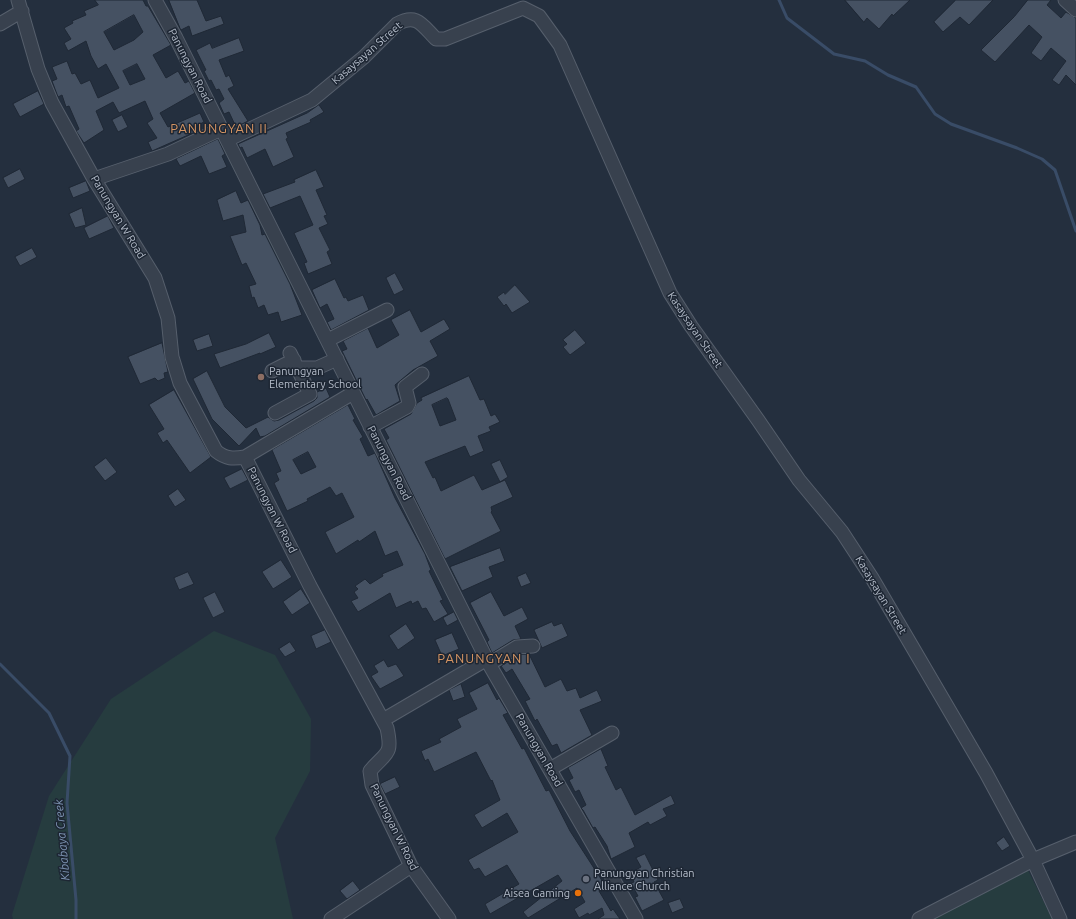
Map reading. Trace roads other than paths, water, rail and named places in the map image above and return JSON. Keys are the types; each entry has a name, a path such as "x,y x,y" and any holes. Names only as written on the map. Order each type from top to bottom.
{"street":[{"name":"Panungyan Road","path":"155,0 176,38 328,340 336,359 488,662 636,919"},
{"path":"1065,0 1076,10"},
{"path":"0,24 20,5"},
{"name":"Panungyan W Road","path":"20,5 38,68 52,103 94,178 155,278 168,318 172,357 180,383 216,451 224,457 231,459 245,457 310,586 387,728 390,747 386,754 370,771 370,777 399,843 411,866 449,919"},
{"name":"Kasaysayan Street","path":"94,178 224,134 312,100 364,57 397,24 403,21 411,19 419,21 436,39 445,39 523,8 539,16 560,45 670,293 691,326 758,420 787,464 842,532 872,578 986,773 1033,860 1060,919"},
{"path":"328,340 387,310"},
{"path":"306,384 317,368 336,359"},
{"path":"272,370 294,360 317,368"},
{"path":"275,413 310,394 294,360"},
{"path":"370,427 407,407 409,403 405,388 422,374"},
{"path":"245,457 353,393"},
{"path":"383,720 517,647 532,646"},
{"path":"550,769 612,733"},
{"path":"919,919 1033,860 1076,842"},
{"path":"331,919 411,866"}],"waterway":[{"path":"779,0 787,18 834,54 865,61 888,75 916,87 935,114 951,124 1017,148 1042,159 1055,170 1076,231"},
{"name":"Kibabaya Creek","path":"0,664 49,713 70,756 67,803 76,900 76,919"}],"place":[{"name":"Panungyan Elementary School","path":"261,377"},
{"name":"Panungyan Christian Alliance Church","path":"586,879"},
{"name":"Aisea Gaming","path":"578,893"}],"district":[{"name":"PANUNGYAN II","path":"219,129"},
{"name":"PANUNGYAN I","path":"484,659"}]}
